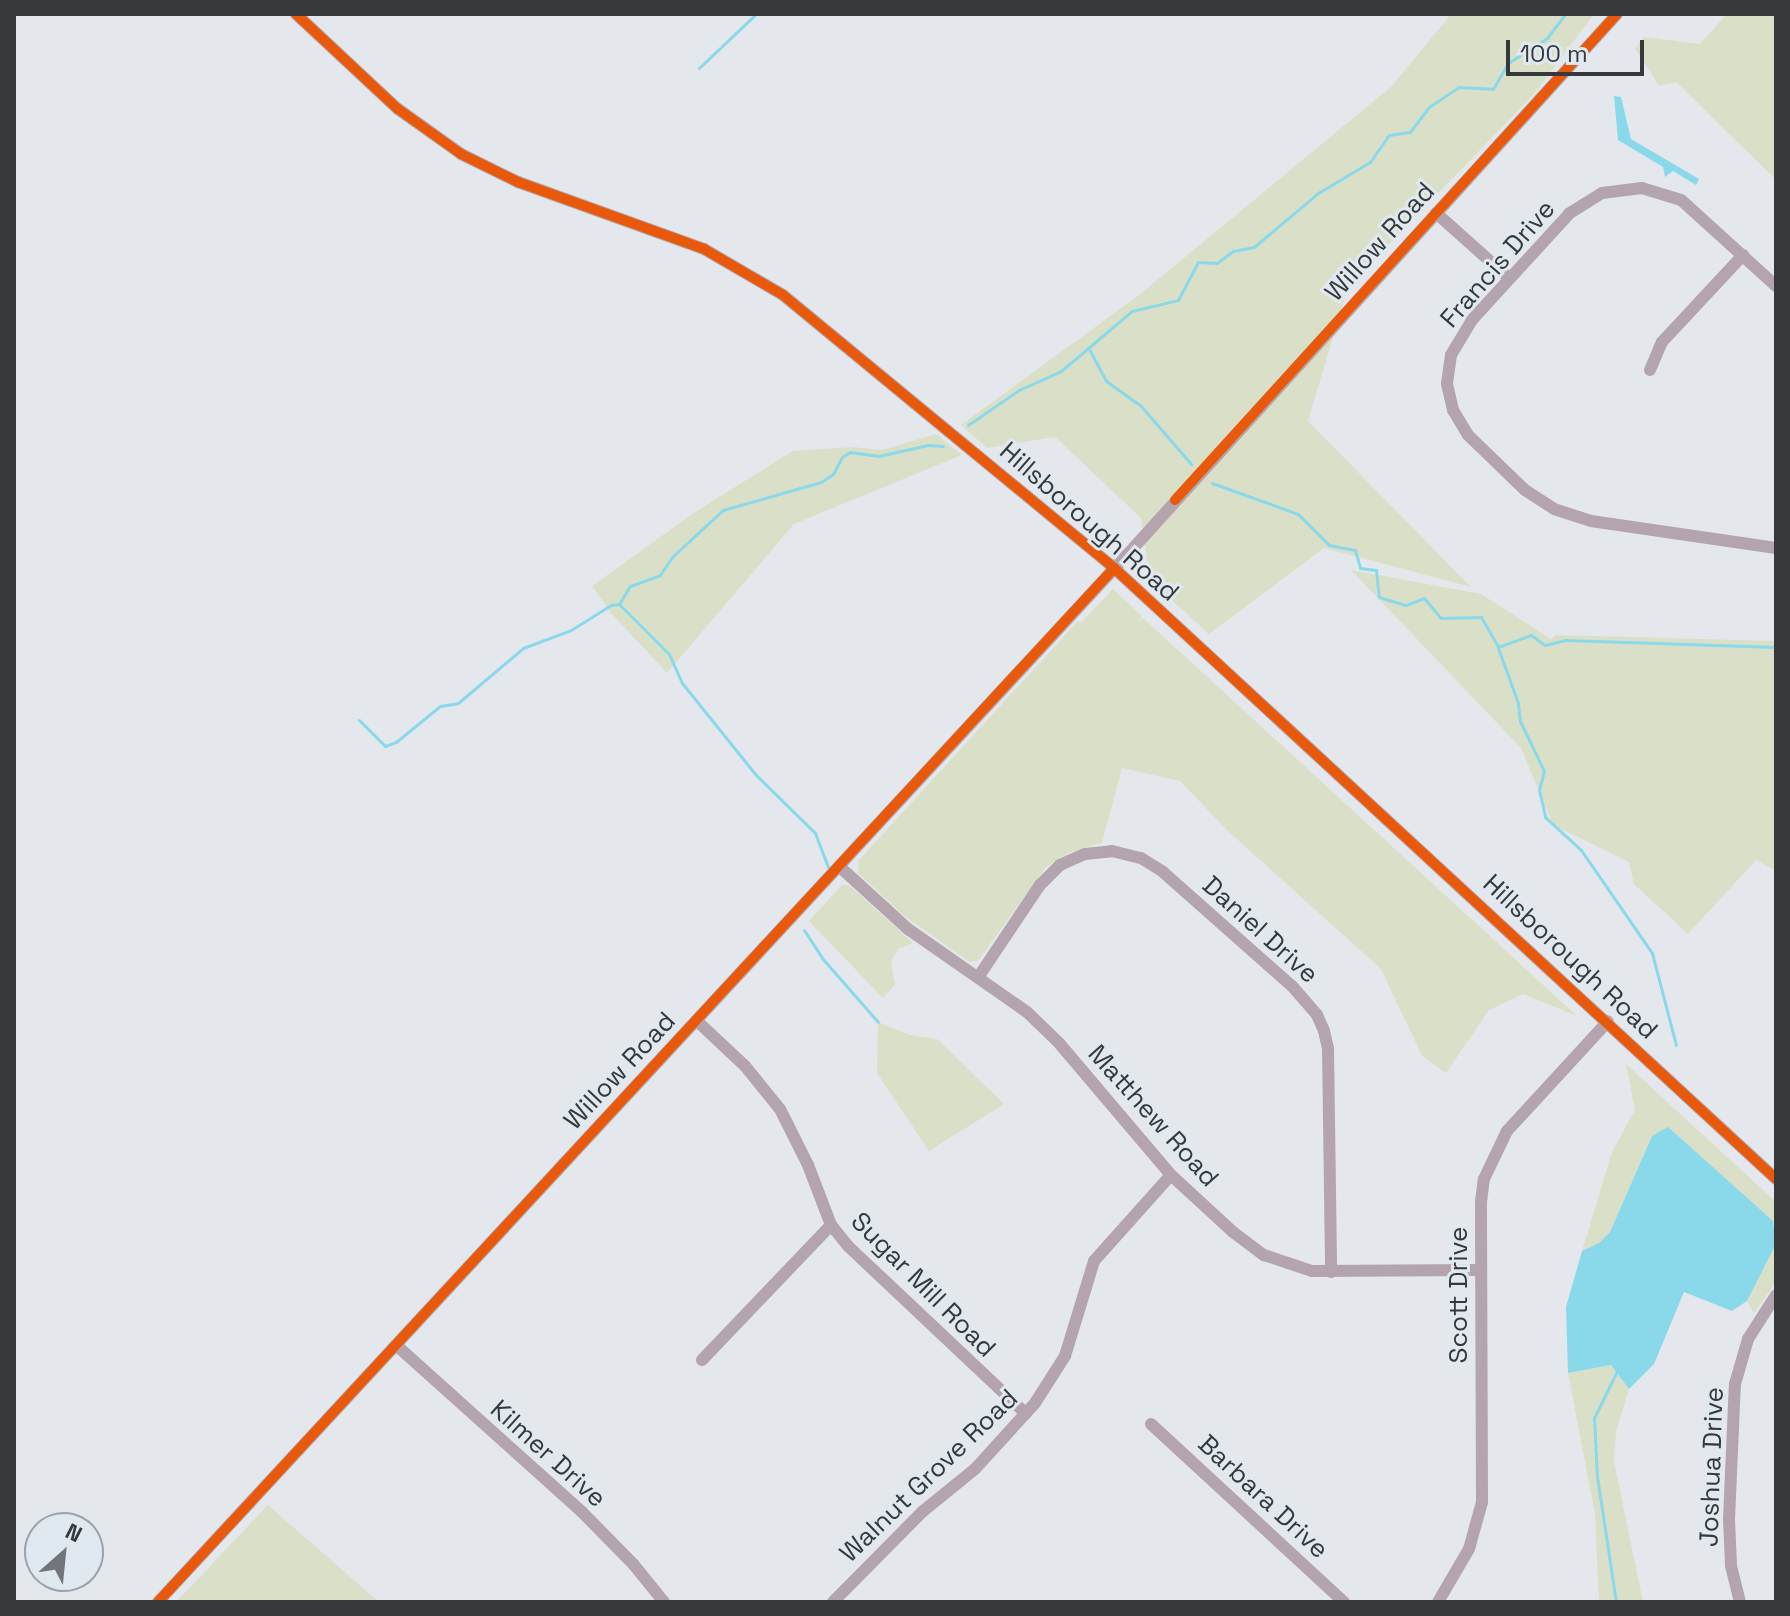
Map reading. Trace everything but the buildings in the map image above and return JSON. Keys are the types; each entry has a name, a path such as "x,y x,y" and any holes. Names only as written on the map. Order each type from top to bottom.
{"street":[{"name":"Hillsborough Road","path":"296,14 398,109 461,154 518,182 704,249 763,281 1114,568 1776,1179"},
{"name":"Willow Road","path":"158,1602 840,867 1617,14"},
{"name":"Francis Drive","path":"1776,286 1681,200 1655,190 1628,187 1602,193 1579,206 1464,330 1451,355 1449,397 1468,435 1525,490 1572,517 1776,548"},
{"path":"1436,213 1509,278"},
{"path":"1650,370 1662,342 1743,255"},
{"name":"Daniel Drive","path":"979,976 1040,885 1060,865 1085,854 1112,851 1141,858 1163,872 1292,986 1317,1015 1324,1031 1328,1048 1331,1272"},
{"name":"Matthew Road","path":"840,867 908,929 1027,1012 1059,1043 1171,1175 1233,1232 1264,1255 1296,1268 1331,1272 1481,1270"},
{"name":"Sugar Mill Road","path":"697,1021 745,1066 780,1109 808,1165 831,1225 892,1289 1026,1414"},
{"name":"Scott Drive","path":"1438,1602 1469,1549 1482,1502 1482,1190 1493,1155 1507,1131 1608,1021"},
{"name":"Walnut Grove Road","path":"833,1602 922,1512 975,1469 1026,1414 1065,1356 1094,1261 1171,1175"},
{"path":"702,1360 831,1225"},
{"name":"Joshua Drive","path":"1740,1602 1731,1565 1729,1519 1735,1384 1748,1339 1776,1295"},
{"name":"Kilmer Drive","path":"396,1345 582,1512 634,1565 664,1602"},
{"name":"Barbara Drive","path":"1151,1424 1344,1602"}],"green space":[{"path":"1451,14 1594,14 1534,94 1348,287 1308,421 1471,587 1324,548 1209,634 1150,580 1141,518 1055,437 987,448 961,425 1139,295 1392,86"},
{"path":"1727,14 1776,14 1776,180 1676,82 1659,86 1635,48 1644,37 1700,44"},
{"path":"936,434 962,455 794,524 667,673 611,613 592,586 695,512 793,451 853,447 882,450"},
{"path":"1351,570 1481,594 1551,639 1556,635 1776,641 1776,871 1756,860 1688,934 1634,884 1629,862 1553,825 1521,748"},
{"path":"1113,589 1142,616 1137,623 1143,618 1577,1016 1523,994 1489,1010 1446,1073 1422,1056 1381,969 1229,832 1180,781 1122,768 1102,843 1070,852 1046,867 978,961 970,962 903,915 858,873 859,860 1078,621 1081,623"},
{"path":"842,885 849,885 913,943 898,949 891,962 895,985 883,998 809,921"},
{"path":"878,1022 910,1035 937,1039 1004,1104 929,1151 877,1073"},
{"path":"1626,1064 1776,1202 1776,1231 1773,1221 1652,1136 1610,1232 1599,1243 1582,1251 1612,1152 1635,1110"},
{"path":"1776,1244 1776,1282 1754,1313 1747,1301"},
{"path":"1611,1365 1629,1389 1616,1432 1614,1461 1643,1602 1599,1602 1595,1514 1568,1373"},
{"path":"268,1505 379,1602 176,1602"}],"water":[{"path":"1614,96 1621,97 1631,139 1699,179 1696,185 1673,171 1665,177 1663,167 1618,140"},
{"path":"1668,1127 1773,1221 1776,1244 1747,1301 1732,1311 1684,1292 1654,1364 1629,1389 1611,1365 1568,1373 1566,1307 1582,1251 1599,1243 1610,1232 1652,1136"}],"waterway":[{"path":"699,68 756,14"},
{"path":"968,425 1019,390 1061,371 1132,311 1178,300 1198,262 1217,263 1233,251 1254,247 1318,193 1370,162 1389,135 1410,132 1429,107 1459,87 1493,89 1508,63 1547,38 1565,14"},
{"path":"1089,349 1106,381 1141,406 1191,464"},
{"path":"359,720 385,746 396,742 440,706 458,703 523,648 571,630 611,605 619,604 630,586 660,575 672,557 723,510 821,482 833,474 842,457 850,452 879,456 928,445 943,446"},
{"path":"1212,483 1298,514 1329,545 1355,550 1360,568 1376,570 1379,597 1406,605 1424,598 1441,618 1481,617 1498,647 1531,635 1545,645 1565,640 1776,647"},
{"path":"619,604 669,654 682,683 756,775 815,833 828,867"},
{"path":"1498,648 1518,703 1520,721 1544,771 1539,790 1545,817 1581,850 1652,953 1676,1045"},
{"path":"804,930 822,958 878,1022"},
{"path":"1616,1602 1597,1477 1594,1418 1618,1369"}],"cycle path":[{"path":"296,14 398,109 461,154 518,182 704,249 783,295 1114,568 1776,1179"},
{"path":"1175,500 1617,14"},
{"path":"158,1602 1114,568"}]}
